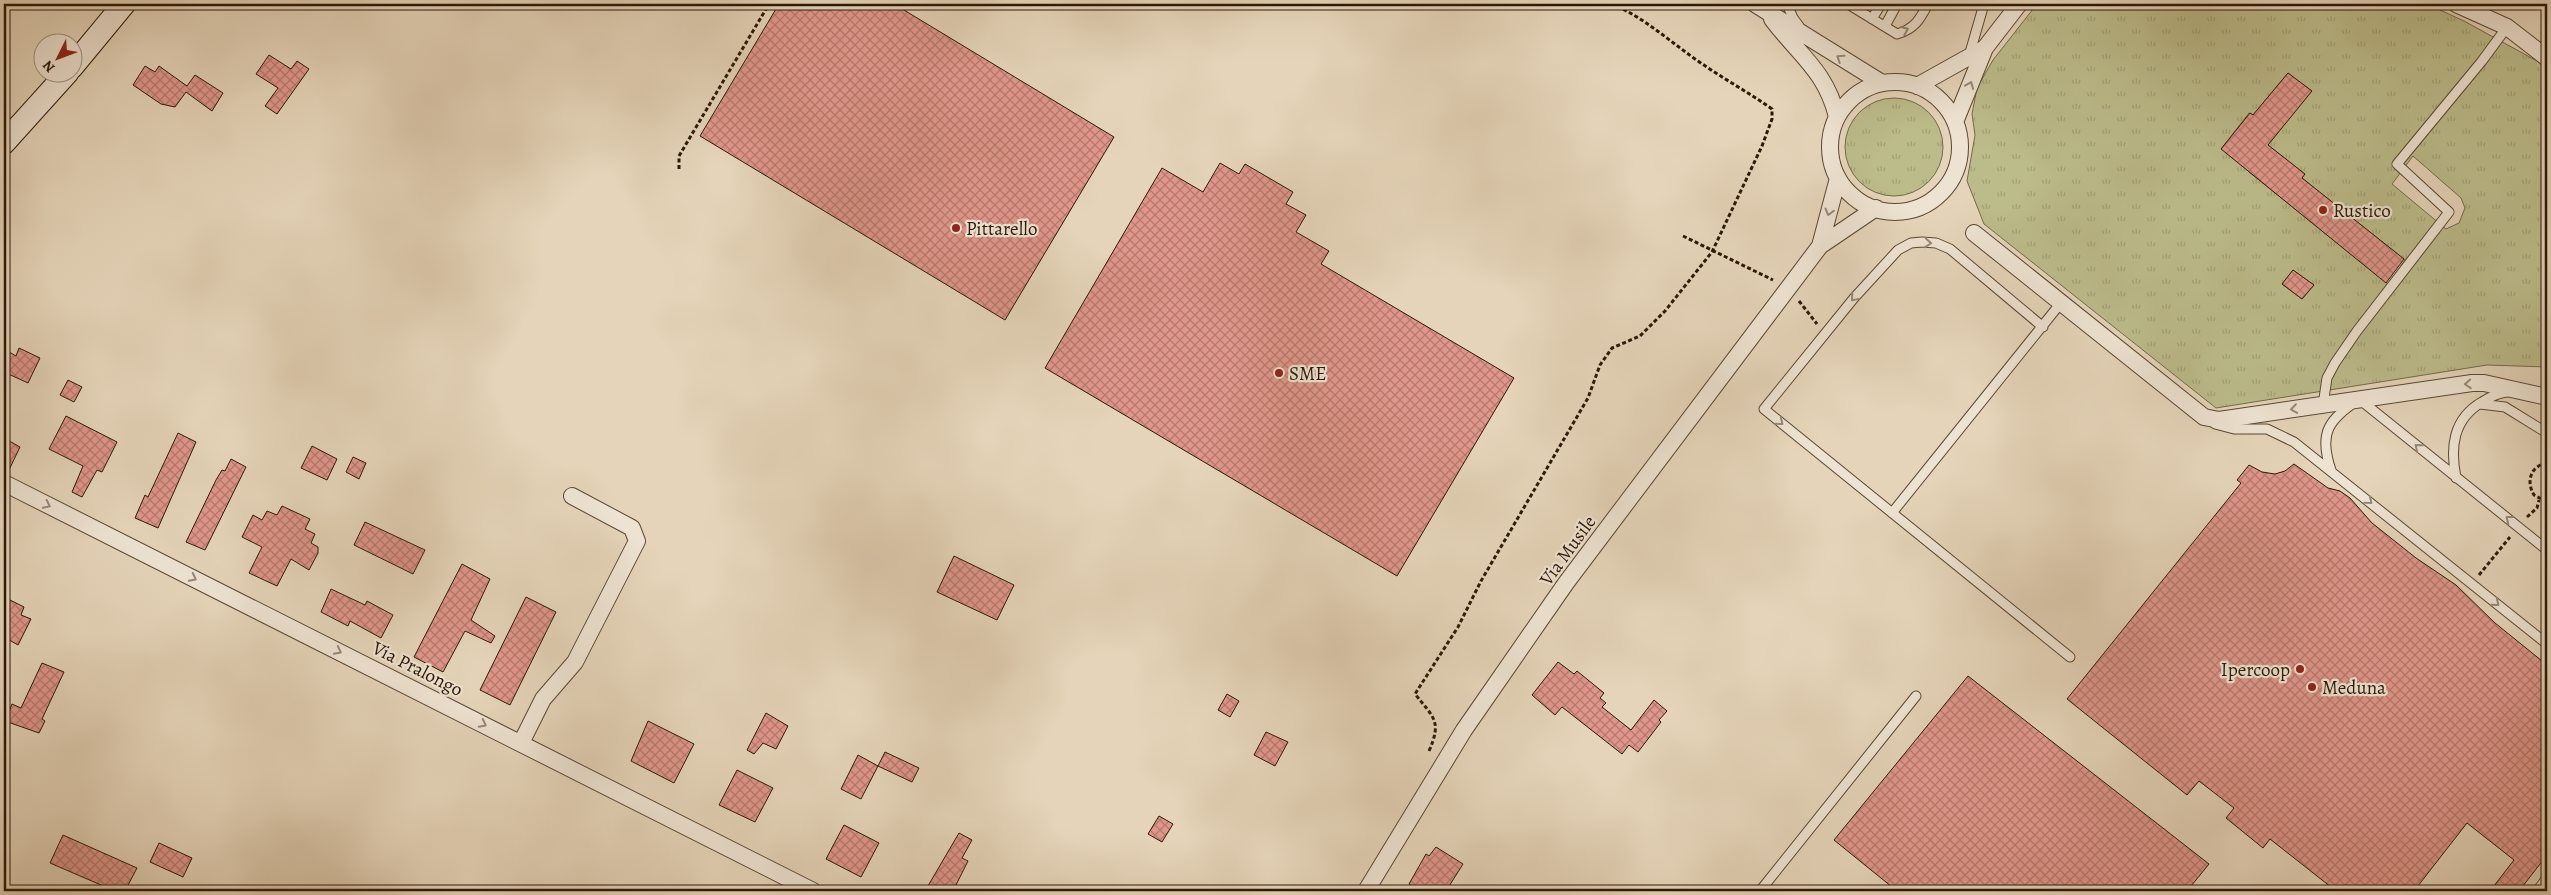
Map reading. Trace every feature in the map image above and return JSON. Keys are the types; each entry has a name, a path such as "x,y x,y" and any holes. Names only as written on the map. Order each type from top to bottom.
{"street":[{"path":"82,55 124,4"},
{"path":"1955,122 1985,48 2019,4"},
{"path":"2456,4 2507,27 2547,58"},
{"path":"1761,9 1805,34 1882,83"},
{"path":"1761,9 1820,76 1828,88 1837,118"},
{"path":"1917,86 1985,48"},
{"path":"4,143 59,82"},
{"path":"1900,82 1917,86 1940,100 1955,122 1960,154 1956,170 1945,188 1935,198 1916,208 1892,212 1876,208 1850,194 1838,178 1830,151 1832,131 1837,118 1856,95 1882,83 1900,82"},
{"path":"1820,246 1838,178"},
{"path":"1820,246 1876,208"},
{"path":"1974,232 2060,304 2204,418 2220,420 2359,399 2484,383 2547,397"},
{"name":"Via Musile","path":"1366,891 1464,730 1555,599 1820,246"},
{"name":"Via Pralongo","path":"4,483 812,891"},
{"path":"521,743 543,699 575,662 637,541 632,528 572,496"}],"lane":[{"path":"1787,4 1793,18 1805,34"},
{"path":"1848,4 1858,6 1872,19 1897,34 1909,31 1918,22 1928,4"},
{"path":"1872,19 1881,4"},
{"path":"1884,26 1897,4"},
{"path":"1969,57 1984,4"},
{"path":"2323,405 2327,378 2335,363 2357,331 2448,212 2397,164 2482,61 2507,27"},
{"path":"2043,327 1950,249 1936,243 1912,243 1898,250 1886,262 1764,409 2070,657"},
{"path":"1892,513 2060,304"},
{"path":"2456,478 2452,455 2454,437 2460,422 2475,406 2498,393 2515,391"},
{"path":"2331,470 2326,448 2329,425 2340,413 2359,399 2547,550"},
{"path":"2475,406 2489,404 2504,408 2547,433"},
{"path":"2204,418 2216,424 2234,429 2275,431 2294,442 2547,644"},
{"path":"1760,891 1916,696"},
{"path":"2537,891 2547,878"}],"path":[{"path":"679,169 679,156 769,4"},
{"path":"1429,752 1436,734 1436,721 1430,710 1415,694 1458,627 1481,581 1584,405 1600,365 1612,348 1640,336 1665,311 1712,252 1762,146 1772,119 1772,109 1697,60 1656,28 1627,10 1612,4"},
{"path":"1682,236 1712,252 1770,276 1787,292 1797,298 1825,334"},
{"path":"2547,463 2538,466 2530,477 2530,490 2539,500 2546,502 2547,508"},
{"path":"2472,584 2518,526 2537,508 2539,500"}],"green space":[{"path":"2037,4 2427,4 2464,21 2537,61 2547,70 2547,367 2487,365 2216,408 1984,224 1967,181 1975,135 1972,114 1977,88 1993,60","holes":["2288,73 2311,91 2221,149 2249,113 2253,115","2269,146 2304,174 2302,178 2405,260 2388,284 2249,172","2413,156 2461,198 2465,208 2459,223 2446,229 2392,184","2293,270 2314,285 2302,299 2282,284"]},
{"path":"1894,98 1913,101 1929,112 1940,128 1943,147 1940,166 1929,182 1913,193 1894,196 1875,193 1859,182 1848,166 1845,147 1848,128 1859,112 1875,101"}],"building":[{"name":"Pittarello","path":"779,4 894,4 1114,137 1005,320 700,136"},
{"path":"269,55 291,69 297,61 309,69 277,114 265,106 278,88 256,74"},
{"path":"145,66 155,72 159,66 187,86 195,75 223,93 212,111 186,92 175,107 161,104 133,85"},
{"path":"2288,73 2312,91 2268,145 2305,174 2302,178 2404,259 2386,283 2221,149 2250,113 2253,115"},
{"name":"SME","path":"1220,163 1239,174 1245,164 1293,192 1286,204 1306,215 1296,232 1329,251 1321,264 1514,378 1397,576 1045,368 1162,168 1203,192"},
{"path":"2293,270 2314,285 2302,299 2282,284"},
{"path":"19,348 40,358 28,383 4,372 4,349 16,356"},
{"path":"68,380 82,387 74,402 60,395"},
{"path":"66,416 117,442 102,472 97,470 82,497 72,492 83,466 49,449"},
{"path":"178,433 196,442 158,528 135,518 145,495 148,497"},
{"path":"4,438 20,447 7,474 4,473"},
{"path":"312,446 337,459 327,480 301,468"},
{"path":"353,457 366,463 359,479 346,472"},
{"path":"231,459 246,467 205,550 186,542 216,480 222,470 225,471"},
{"name":"Meduna","path":"2294,464 2328,488 2340,491 2350,498 2372,523 2416,558 2456,585 2495,623 2547,665 2547,855 2519,891 2490,891 2514,860 2467,823 2414,891 2353,891 2345,885 2340,891 2336,891 2270,839 2263,848 2226,818 2234,808 2199,781 2187,795 2067,699 2241,483 2237,480 2249,465 2262,472 2275,474 2285,471"},
{"path":"282,506 310,519 305,529 315,534 311,543 318,547 318,553 309,570 291,559 277,586 249,573 262,547 242,537 253,515 262,520 267,511 277,515"},
{"path":"365,522 425,550 413,574 354,545"},
{"path":"954,556 1014,585 997,620 937,592"},
{"path":"462,564 490,579 471,620 495,636 491,643 465,631 443,672 414,657"},
{"path":"331,589 365,605 367,601 393,615 381,638 350,621 348,626 321,612"},
{"path":"4,597 24,607 21,615 31,619 18,645 4,637"},
{"path":"526,597 556,612 510,705 480,690"},
{"path":"1558,662 1574,674 1577,671 1604,693 1600,698 1606,703 1602,707 1631,730 1654,700 1667,711 1638,752 1629,745 1622,754 1562,707 1555,715 1532,695"},
{"path":"42,663 64,672 42,719 45,721 39,733 5,721 12,704 21,708"},
{"path":"1968,676 2209,864 2187,891 1897,891 1834,840"},
{"path":"1227,694 1239,701 1230,717 1218,710"},
{"path":"766,713 788,726 776,749 763,743 754,754 747,750"},
{"path":"648,721 694,744 674,783 631,761"},
{"path":"1266,732 1288,742 1275,766 1254,755"},
{"path":"885,752 919,768 912,782 878,766"},
{"path":"858,755 878,766 861,799 841,789"},
{"path":"737,770 773,788 755,822 719,805"},
{"path":"1159,816 1173,824 1162,842 1148,834"},
{"path":"844,825 879,843 861,877 826,859"},
{"path":"959,833 972,840 962,858 968,861 953,891 925,891"},
{"path":"63,835 137,868 125,891 115,891 50,863"},
{"path":"159,843 192,858 183,877 150,862"},
{"path":"1436,847 1463,864 1446,891 1420,891 1409,884 1426,854 1429,856"}],"place":[{"name":"Rustico","path":"2323,210"},
{"name":"Pittarello","path":"956,228"},
{"name":"SME","path":"1279,373"},
{"name":"Ipercoop","path":"2300,669"},
{"name":"Meduna","path":"2312,687"}]}
